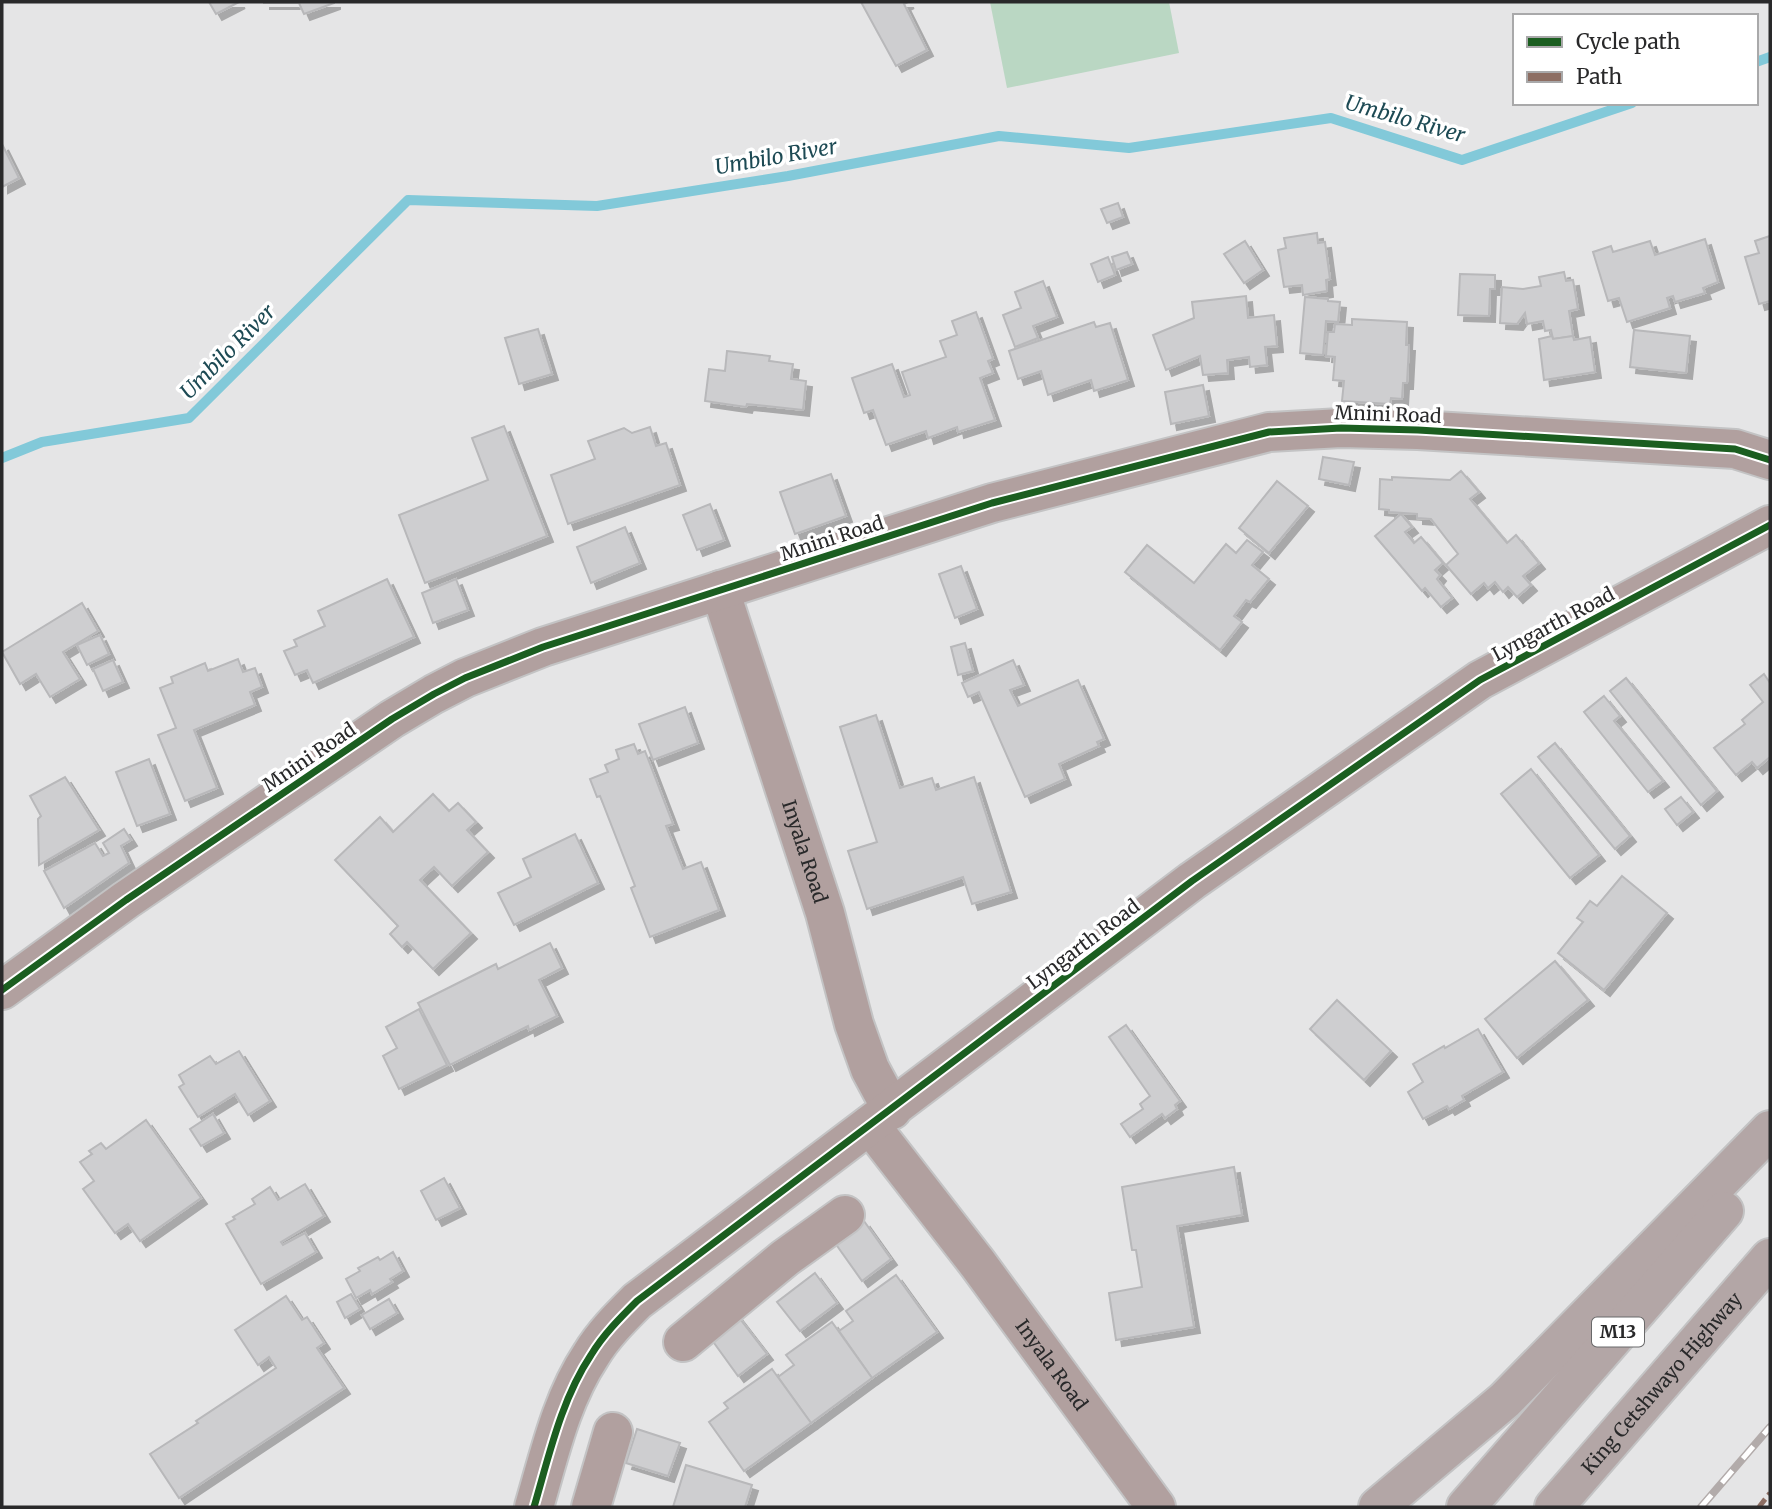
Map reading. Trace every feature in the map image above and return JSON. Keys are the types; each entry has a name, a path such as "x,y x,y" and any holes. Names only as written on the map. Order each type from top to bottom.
{"highway":[{"path":"1378,1507 1505,1400 1770,1130"},
{"name":"M13","path":"1466,1507 1770,1157"},
{"name":"King Cetshwayo Highway","path":"1554,1507 1770,1258"}],"street":[{"name":"Mnini Road","path":"2,990 125,900 392,719 465,678 544,647 992,503 1269,432 1292,429 1418,430 1735,449 1770,460"},
{"name":"Lyngarth Road","path":"534,1507 560,1422 589,1356 601,1339 637,1301 1192,881 1480,680 1770,525"},
{"name":"Inyala Road","path":"720,590 825,913 881,1117 978,1264 1156,1507"},
{"path":"752,1213 785,1258"},
{"path":"682,1342 785,1258 845,1215"},
{"path":"591,1507 613,1432"}],"green space":[{"path":"990,2 1169,2 1179,53 1007,88"}],"building":[{"path":"209,2 239,2 216,14"},
{"path":"264,2 334,3 304,14 299,3"},
{"path":"861,2 908,2 904,4 927,50 896,66"},
{"path":"2,144 19,178 2,187"},
{"path":"1118,203 1123,217 1107,223 1101,209"},
{"path":"1317,233 1318,243 1325,242 1330,279 1326,280 1327,291 1303,295 1302,285 1284,287 1278,250 1286,248 1284,238"},
{"path":"1770,236 1770,301 1759,304 1745,257 1759,253 1755,241"},
{"path":"1705,239 1718,282 1703,288 1705,293 1675,302 1673,296 1667,298 1670,308 1627,322 1619,298 1608,301 1593,252 1611,246 1613,252 1650,241 1655,255"},
{"path":"1245,241 1263,270 1244,283 1224,254"},
{"path":"1127,252 1132,264 1116,270 1112,257"},
{"path":"1108,257 1115,275 1098,282 1091,264"},
{"path":"1564,272 1566,281 1573,280 1578,309 1569,311 1573,336 1553,339 1551,330 1545,331 1543,321 1527,324 1525,313 1517,324 1500,323 1502,287 1523,289 1541,286 1539,277"},
{"path":"1460,274 1495,275 1495,289 1490,289 1489,316 1458,315"},
{"path":"1043,281 1057,317 1033,326 1038,338 1015,347 1003,315 1021,308 1015,292"},
{"path":"1246,296 1248,318 1274,315 1277,346 1265,347 1267,365 1250,367 1249,357 1227,360 1228,373 1203,375 1200,356 1166,370 1153,335 1194,318 1192,302"},
{"path":"1305,297 1340,302 1338,322 1326,321 1323,355 1300,353"},
{"path":"976,312 993,359 988,361 993,373 980,378 995,420 958,432 957,427 928,438 926,431 886,445 873,410 864,413 852,378 892,364 904,397 910,395 902,372 946,357 940,341 957,335 952,321"},
{"path":"1352,319 1407,322 1407,383 1403,383 1402,399 1391,398 1390,404 1342,401 1344,381 1333,380 1335,357 1326,356 1328,332 1334,332 1335,324 1352,325"},
{"path":"1094,322 1096,327 1110,323 1128,380 1094,391 1091,380 1048,395 1041,371 1018,379 1009,351"},
{"path":"538,329 552,374 519,384 505,338"},
{"path":"1634,330 1690,336 1686,373 1630,367"},
{"path":"1552,336 1553,339 1573,336 1574,340 1590,337 1595,372 1544,380 1539,339"},
{"path":"727,351 770,356 769,361 793,364 791,379 806,381 803,410 747,404 746,407 705,401 709,369 725,371"},
{"path":"1203,385 1209,416 1171,424 1165,392"},
{"path":"504,426 547,536 425,583 399,515 488,480 472,438"},
{"path":"650,427 656,446 666,443 680,485 568,524 551,475 595,459 588,441 624,428 632,433"},
{"path":"1323,457 1354,462 1349,485 1319,479"},
{"path":"1461,471 1479,492 1470,499 1507,543 1516,535 1539,563 1523,576 1531,585 1517,597 1508,587 1503,592 1495,582 1488,588 1484,583 1471,594 1446,565 1458,554 1431,519 1417,518 1417,514 1379,509 1380,479 1392,480 1392,477 1450,480"},
{"path":"831,474 846,516 795,534 780,492"},
{"path":"1277,481 1308,506 1269,553 1239,528"},
{"path":"710,504 724,540 697,550 683,515"},
{"path":"1401,514 1412,527 1405,532 1414,543 1421,537 1443,563 1435,570 1440,575 1437,579 1452,598 1441,607 1425,588 1422,591 1375,536"},
{"path":"625,527 640,563 591,583 577,547"},
{"path":"1247,540 1263,552 1252,565 1269,579 1250,602 1246,600 1234,616 1242,622 1220,650 1125,572 1147,545 1194,583 1226,544 1236,553"},
{"path":"961,566 977,609 955,618 939,574"},
{"path":"387,579 414,637 313,683 307,670 295,675 284,651 297,646 294,640 325,626 318,611"},
{"path":"456,579 468,610 433,623 422,593"},
{"path":"82,603 98,631 63,652 80,679 50,697 36,674 20,684 2,652"},
{"path":"100,635 109,654 87,665 77,645"},
{"path":"965,643 973,671 958,675 951,647"},
{"path":"238,659 243,672 255,668 262,687 250,692 255,705 194,730 217,788 185,801 158,735 176,728 160,688 173,683 171,677 205,663 208,671"},
{"path":"113,660 123,682 103,691 93,669"},
{"path":"1013,660 1024,685 1010,690 1018,706 1078,680 1104,739 1097,742 1099,746 1059,764 1065,779 1025,797 979,692 968,697 962,683"},
{"path":"1764,674 1770,683 1770,757 1757,768 1752,762 1736,775 1714,748 1745,724 1742,720 1763,702 1750,685"},
{"path":"1626,678 1717,791 1701,805 1610,691"},
{"path":"1604,696 1620,716 1614,721 1663,781 1648,792 1584,712"},
{"path":"685,707 698,743 653,760 639,724"},
{"path":"876,715 900,788 932,778 936,790 974,777 1011,892 972,904 963,877 867,909 848,851 877,842 840,727"},
{"path":"1555,743 1630,836 1615,849 1538,757"},
{"path":"634,744 638,754 645,751 673,824 666,826 683,869 701,862 719,910 650,937 631,888 635,886 600,796 597,797 590,779 608,772 605,765 619,759 616,750"},
{"path":"149,759 170,814 137,826 116,772"},
{"path":"1531,769 1599,855 1570,878 1501,794"},
{"path":"65,777 99,830 39,865 38,819 41,816 30,796"},
{"path":"433,794 449,811 458,803 476,822 467,830 488,852 452,886 434,867 420,880 471,933 433,969 407,942 402,947 390,934 398,926 335,860 380,817 393,832"},
{"path":"1681,797 1693,812 1677,825 1665,809"},
{"path":"124,829 131,840 121,846 129,863 64,908 44,871 95,843 103,856 109,853 103,843"},
{"path":"575,834 598,883 514,925 498,893 531,877 523,859"},
{"path":"1622,876 1667,913 1604,990 1558,953 1583,922 1577,918 1590,901 1597,906"},
{"path":"550,943 562,968 539,980 557,1016 529,1030 528,1026 450,1065 418,1003 496,964 498,969"},
{"path":"1555,961 1588,1000 1517,1058 1485,1019"},
{"path":"1337,1000 1391,1051 1364,1080 1310,1029"},
{"path":"419,1009 447,1065 399,1089 383,1056 397,1048 386,1027"},
{"path":"1126,1025 1180,1101 1175,1105 1177,1109 1165,1118 1162,1114 1130,1137 1121,1124 1143,1109 1140,1104 1150,1096 1109,1037"},
{"path":"1478,1029 1503,1072 1462,1096 1464,1100 1449,1109 1447,1106 1423,1119 1408,1092 1423,1082 1413,1064"},
{"path":"239,1051 270,1101 248,1115 235,1094 198,1117 179,1087 184,1084 179,1075 210,1056 216,1064"},
{"path":"213,1114 224,1133 201,1146 190,1129"},
{"path":"146,1120 201,1198 140,1241 128,1224 115,1233 83,1189 94,1181 80,1162 92,1154 89,1151 101,1143 106,1149"},
{"path":"1234,1167 1242,1215 1177,1226 1194,1327 1116,1340 1109,1293 1142,1287 1136,1250 1132,1250 1122,1187"},
{"path":"444,1178 460,1208 436,1220 421,1191"},
{"path":"305,1184 324,1216 281,1242 283,1245 305,1233 316,1252 261,1284 226,1224 255,1204 252,1199 270,1187 278,1200"},
{"path":"864,1221 891,1259 862,1281 835,1243"},
{"path":"393,1252 403,1271 390,1279 392,1282 372,1294 370,1290 356,1298 346,1279 360,1271 358,1268"},
{"path":"815,1273 837,1303 800,1331 777,1302"},
{"path":"896,1275 937,1332 872,1378 839,1331 853,1321 846,1311"},
{"path":"351,1294 360,1309 345,1318 337,1302"},
{"path":"286,1296 302,1320 307,1317 324,1343 317,1348 344,1388 179,1498 150,1454 276,1368 269,1357 258,1365 235,1330"},
{"path":"389,1299 397,1313 370,1329 362,1315"},
{"path":"737,1315 767,1354 738,1376 709,1336"},
{"path":"832,1322 872,1378 811,1423 778,1377 794,1365 786,1355"},
{"path":"772,1369 811,1423 744,1471 709,1422 728,1408 724,1403"},
{"path":"637,1429 680,1443 668,1476 626,1463"},
{"path":"686,1465 752,1485 745,1507 673,1507"}],"waterway":[{"name":"Umbilo River","path":"1758,61 1770,57"},
{"name":"Umbilo River","path":"2,458 42,442 189,418 408,200 597,206 788,176 999,136 1129,148 1331,118 1462,160 1626,105"}],"railway":[{"path":"1701,1507 1770,1427"}],"marked path":[{"path":"1759,1507 1770,1493"}],"cycle path":[{"path":"2,990 126,900 392,719 465,678 543,647 992,503 1269,432 1341,428 1418,430 1735,449 1770,460"},
{"path":"534,1507 557,1429 581,1372 601,1341 637,1301 1192,881 1480,680 1770,525"}]}
